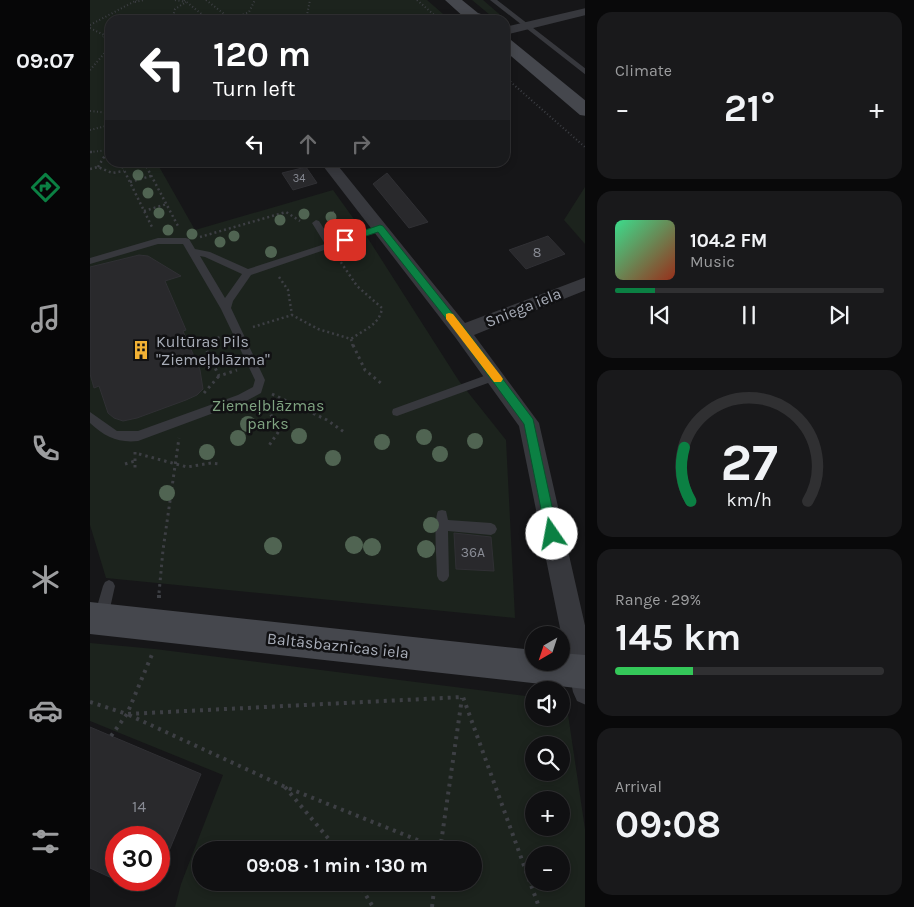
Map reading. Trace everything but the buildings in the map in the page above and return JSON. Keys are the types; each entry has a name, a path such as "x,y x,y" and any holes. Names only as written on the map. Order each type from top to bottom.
{"street":[{"path":"453,0 472,15"},
{"path":"510,30 585,10"},
{"path":"510,47 585,111"},
{"path":"331,167 462,332 529,422 584,679"},
{"name":"Sniega iela","path":"462,332 501,322 585,283"},
{"name":"Baltāsbaznīcas iela","path":"95,618 584,679"}],"lane":[{"path":"493,0 585,73"},
{"path":"316,223 330,245"},
{"path":"226,308 229,300 248,273 380,228"},
{"path":"90,261 158,241 186,240 226,308 260,380 257,390 242,398 138,436 123,439 108,433 90,417"},
{"path":"193,252 207,254 248,273"},
{"path":"397,412 495,376"},
{"path":"443,576 442,520 491,529"},
{"path":"95,618 109,586"}],"path":[{"path":"112,15 137,0"},
{"path":"133,3 144,0"},
{"path":"174,0 185,1 203,15"},
{"path":"206,0 225,15"},
{"path":"242,15 249,12 255,0"},
{"path":"307,15 310,0"},
{"path":"417,0 434,15"},
{"path":"174,15 176,9 185,1"},
{"path":"105,19 90,27 105,36"},
{"path":"90,70 105,53"},
{"path":"510,81 585,148"},
{"path":"90,111 105,112"},
{"path":"90,130 105,126"},
{"path":"90,152 105,150"},
{"path":"98,168 105,157"},
{"path":"122,167 158,241"},
{"path":"146,167 186,240 286,212 298,220 316,223"},
{"path":"90,169 98,168 112,173 124,171"},
{"path":"130,182 151,176"},
{"path":"144,211 166,204"},
{"path":"330,245 357,286 382,308 379,320 351,339"},
{"path":"283,281 290,291 292,315"},
{"path":"252,328 292,315 318,328 351,339"},
{"path":"238,332 203,343 219,376 253,364"},
{"path":"351,339 358,359 370,378 382,384"},
{"path":"273,394 327,420 344,432"},
{"path":"264,402 279,432 268,447"},
{"path":"159,598 163,550 182,420"},
{"path":"136,453 194,468 210,462 221,464"},
{"path":"125,464 135,461"},
{"path":"111,736 127,714 155,648"},
{"path":"127,714 462,697"},
{"path":"441,841 462,697"},
{"path":"462,697 539,907"},
{"path":"90,702 127,714 283,786 418,841"},
{"path":"283,786 330,841"},
{"path":"363,891 373,907"},
{"path":"432,907 435,891"}],"green space":[{"name":"Ziemeļblāzmas parks","path":"90,0 427,0 444,15 105,15 105,167 159,167 195,230 333,190 369,240 459,381 506,440 515,618 106,578 90,525"},
{"path":"472,0 483,0 500,15 490,15"},
{"path":"585,187 585,244 564,220"},
{"path":"90,643 155,649 525,696 525,726 570,726 585,829 585,907 175,907 181,884 192,855 192,891 482,891 482,841 198,841 223,775 90,721"}],"slow traffic":[{"path":"449,316 497,379"}],"place":[{"name":"Kultūras Pils \"Ziemeļblāzma\"","path":"141,350"}],"route":[{"path":"345,240 380,228 462,332 529,422 552,534"}]}
